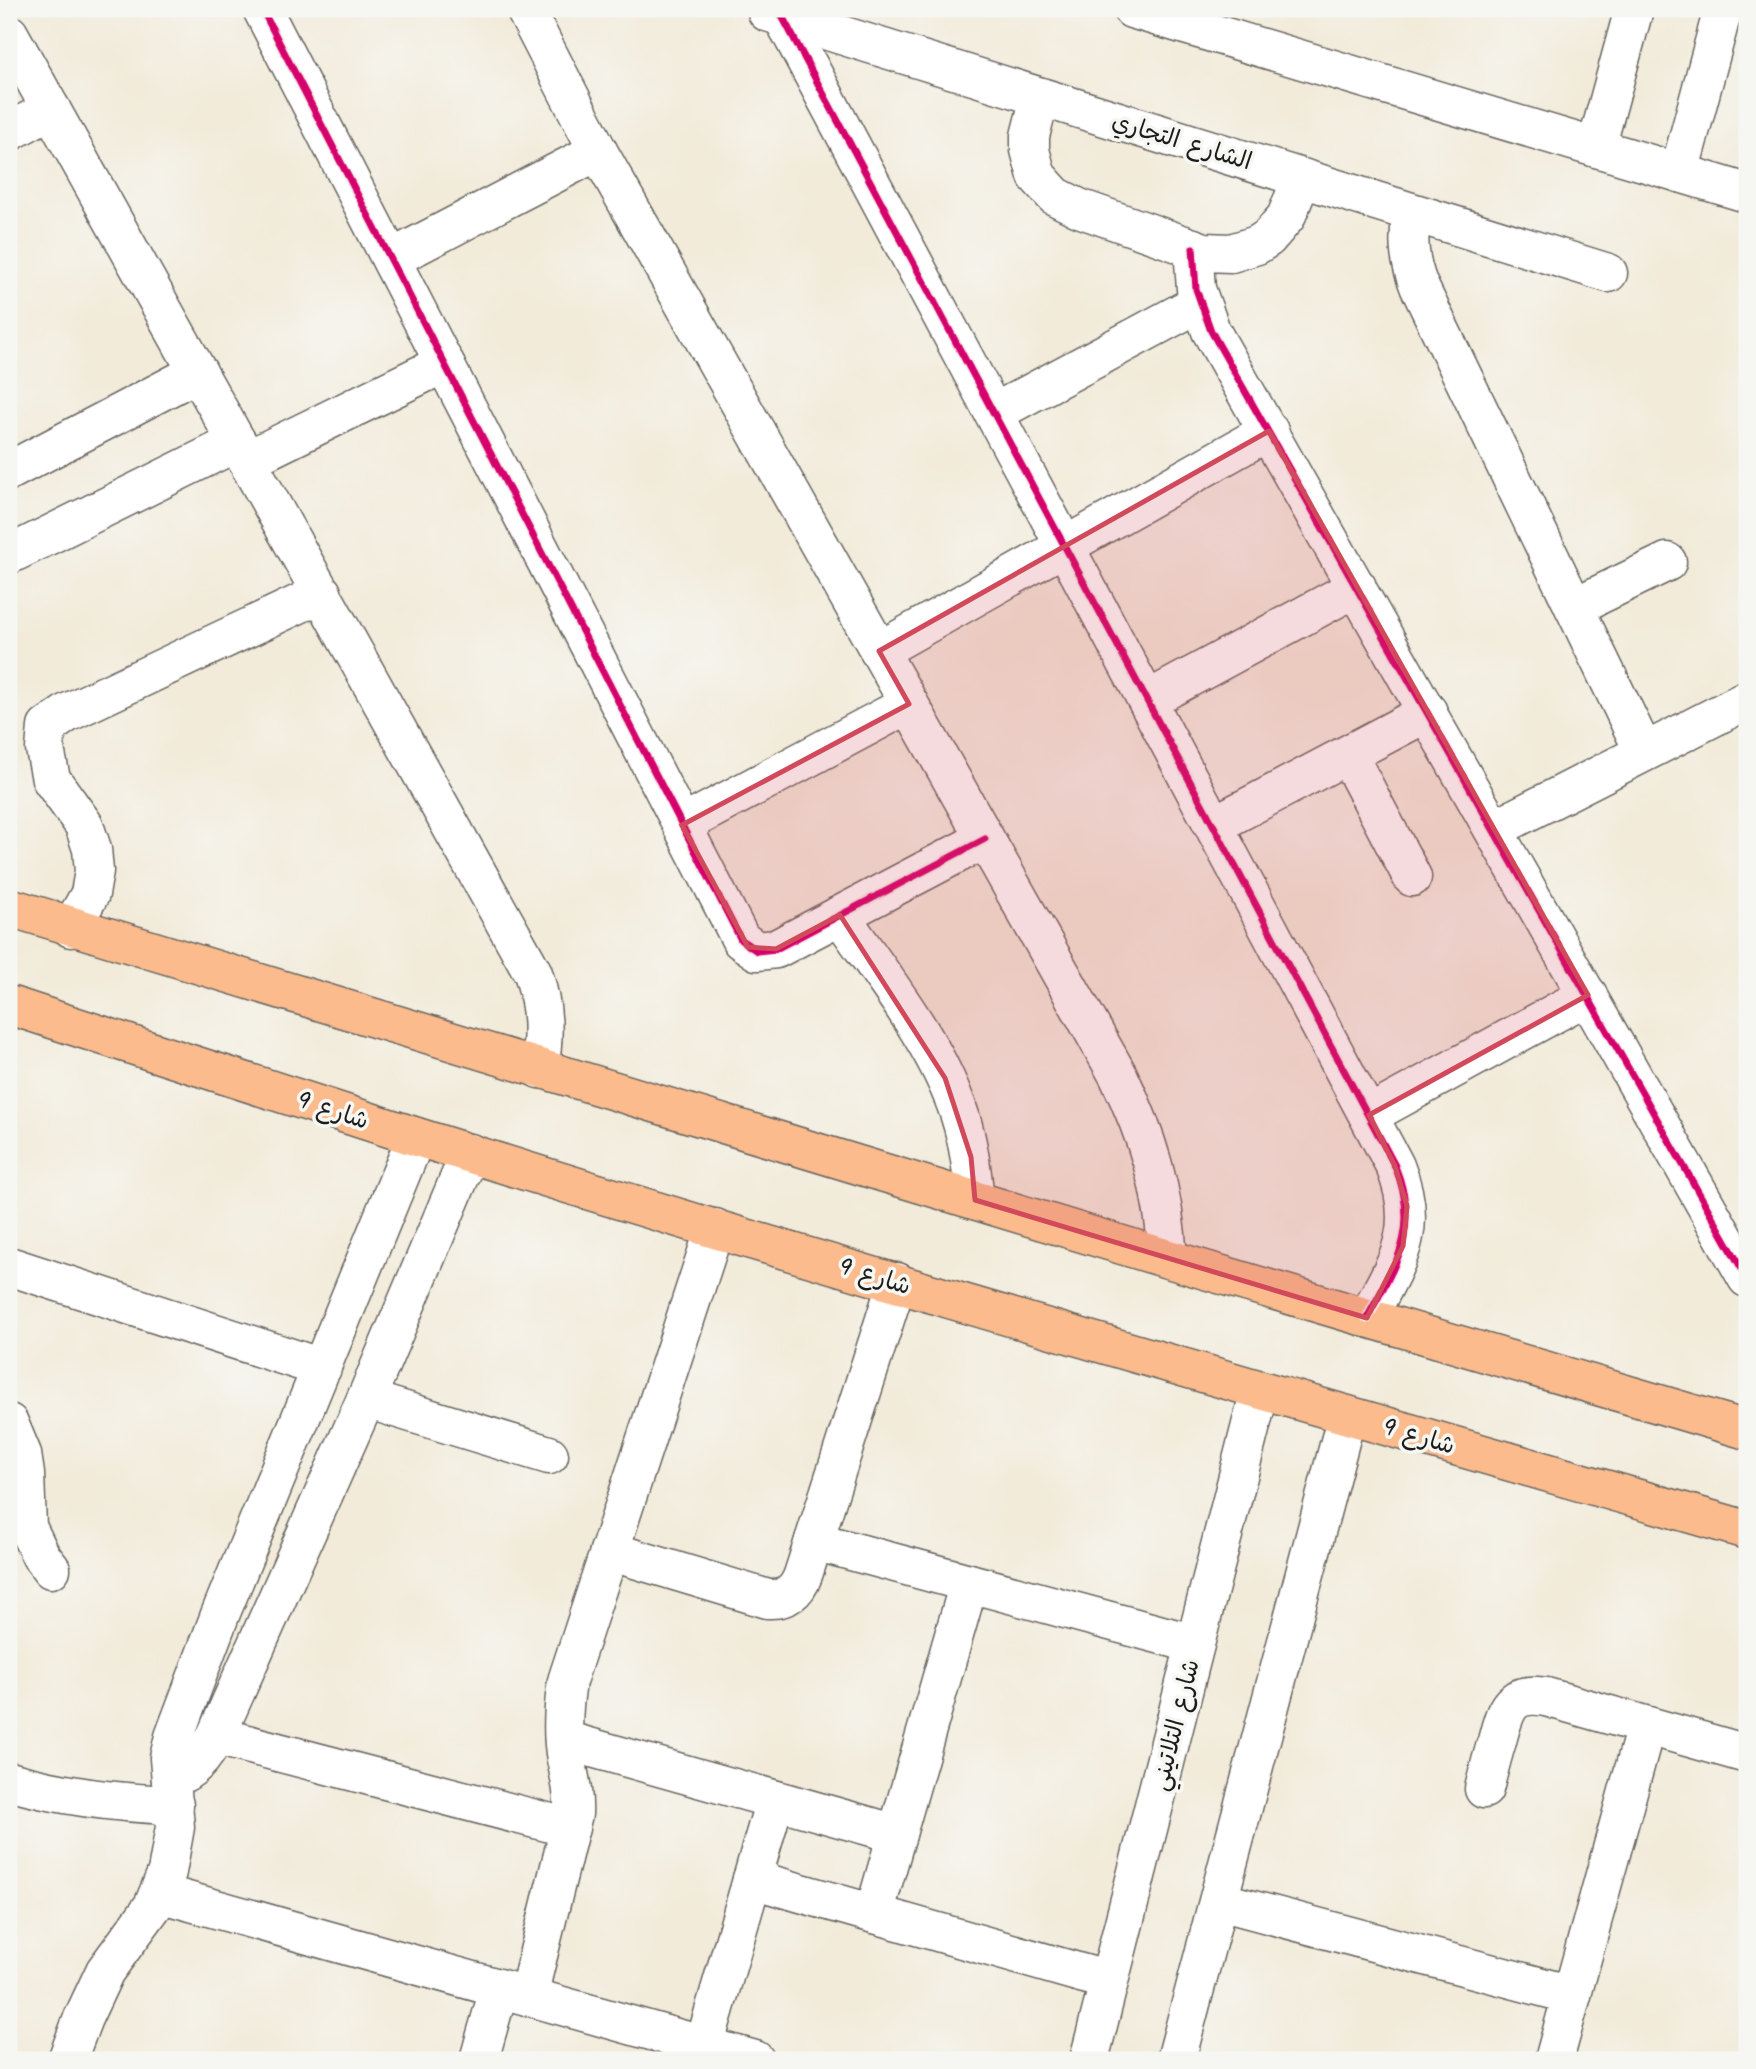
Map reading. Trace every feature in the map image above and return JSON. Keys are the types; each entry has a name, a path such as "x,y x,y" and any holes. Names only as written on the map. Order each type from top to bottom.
{"main road":[{"path":"9,907 1168,1259 1744,1425"},
{"name":"شارع 9","path":"9,1005 416,1137 715,1228 1260,1390 1747,1530"}],"street":[{"path":"262,9 736,932 748,947 757,951 776,949 985,839"},
{"path":"525,9 598,151 1118,1075 1149,1145 1166,1220 1168,1259"},
{"path":"1132,9 1747,193"},
{"path":"1596,148 1634,9"},
{"path":"1679,173 1723,9"},
{"path":"769,13 994,413 1395,1166 1403,1185 1407,1206 1403,1247 1367,1318"},
{"name":"الشارع التجاري","path":"769,13 1608,273"},
{"path":"9,33 533,974 541,997 544,1020 544,1045 539,1069"},
{"path":"1040,97 1030,136 1030,150 1037,176 1045,187 1055,196 1079,208 1204,252 1231,253 1257,245 1278,228 1286,217 1302,178"},
{"path":"9,132 51,110"},
{"path":"391,259 598,151"},
{"path":"1412,213 1408,234 1412,270 1644,752"},
{"path":"1193,248 1193,276 1199,303 1211,331 1747,1278"},
{"path":"994,413 1199,303"},
{"path":"9,555 444,363"},
{"path":"9,471 198,372"},
{"path":"879,650 1269,431"},
{"path":"1574,607 1667,562"},
{"path":"1148,701 1357,587"},
{"path":"71,928 90,894 93,860 83,825 51,779 45,749 47,727 67,713 322,593"},
{"path":"682,825 909,704"},
{"path":"1494,829 1644,752 1745,705"},
{"path":"1214,825 1428,712"},
{"path":"1348,755 1412,877"},
{"path":"840,915 925,1042 945,1078 961,1116 971,1157 975,1200"},
{"path":"1369,1115 1588,995"},
{"path":"67,2060 105,1971 159,1893 173,1850 169,1758 174,1737 220,1615 416,1137"},
{"path":"9,1781 85,1799 129,1804 172,1792 208,1751 366,1399 470,1153"},
{"path":"479,2060 513,1992 570,1828 574,1801 564,1740 563,1711 567,1681 715,1228"},
{"path":"9,1266 322,1368"},
{"path":"609,1551 768,1599 777,1600 794,1592 800,1584 897,1282"},
{"name":"شارع التلاتيني","path":"1089,2060 1260,1390"},
{"path":"366,1399 550,1455"},
{"path":"1176,2060 1347,1415"},
{"path":"9,1423 24,1464 27,1527 41,1556 51,1569"},
{"path":"814,1541 1195,1644"},
{"path":"874,1914 969,1583"},
{"path":"1484,1789 1504,1713 1517,1699 1526,1695 1546,1697 1747,1754"},
{"path":"1553,2060 1646,1726"},
{"path":"216,1736 570,1828"},
{"path":"564,1740 897,1834"},
{"path":"681,2048 752,1879 775,1800"},
{"path":"752,1879 1109,1980"},
{"path":"159,1893 513,1992 681,2048 755,2060"},
{"path":"1219,1900 1572,1995"}],"highlighted area":[{"path":"1269,431 1588,995 1369,1115 1395,1166 1407,1206 1403,1246 1367,1318 975,1200 971,1157 945,1078 840,915 776,949 748,947 682,825 909,704 879,651"}],"cycle path":[{"path":"262,9 741,940 757,951 776,949 985,839"},
{"path":"782,16 1395,1166 1406,1209 1402,1245 1388,1280 1367,1318"},
{"path":"1193,248 1196,289 1211,331 1747,1278"}]}
